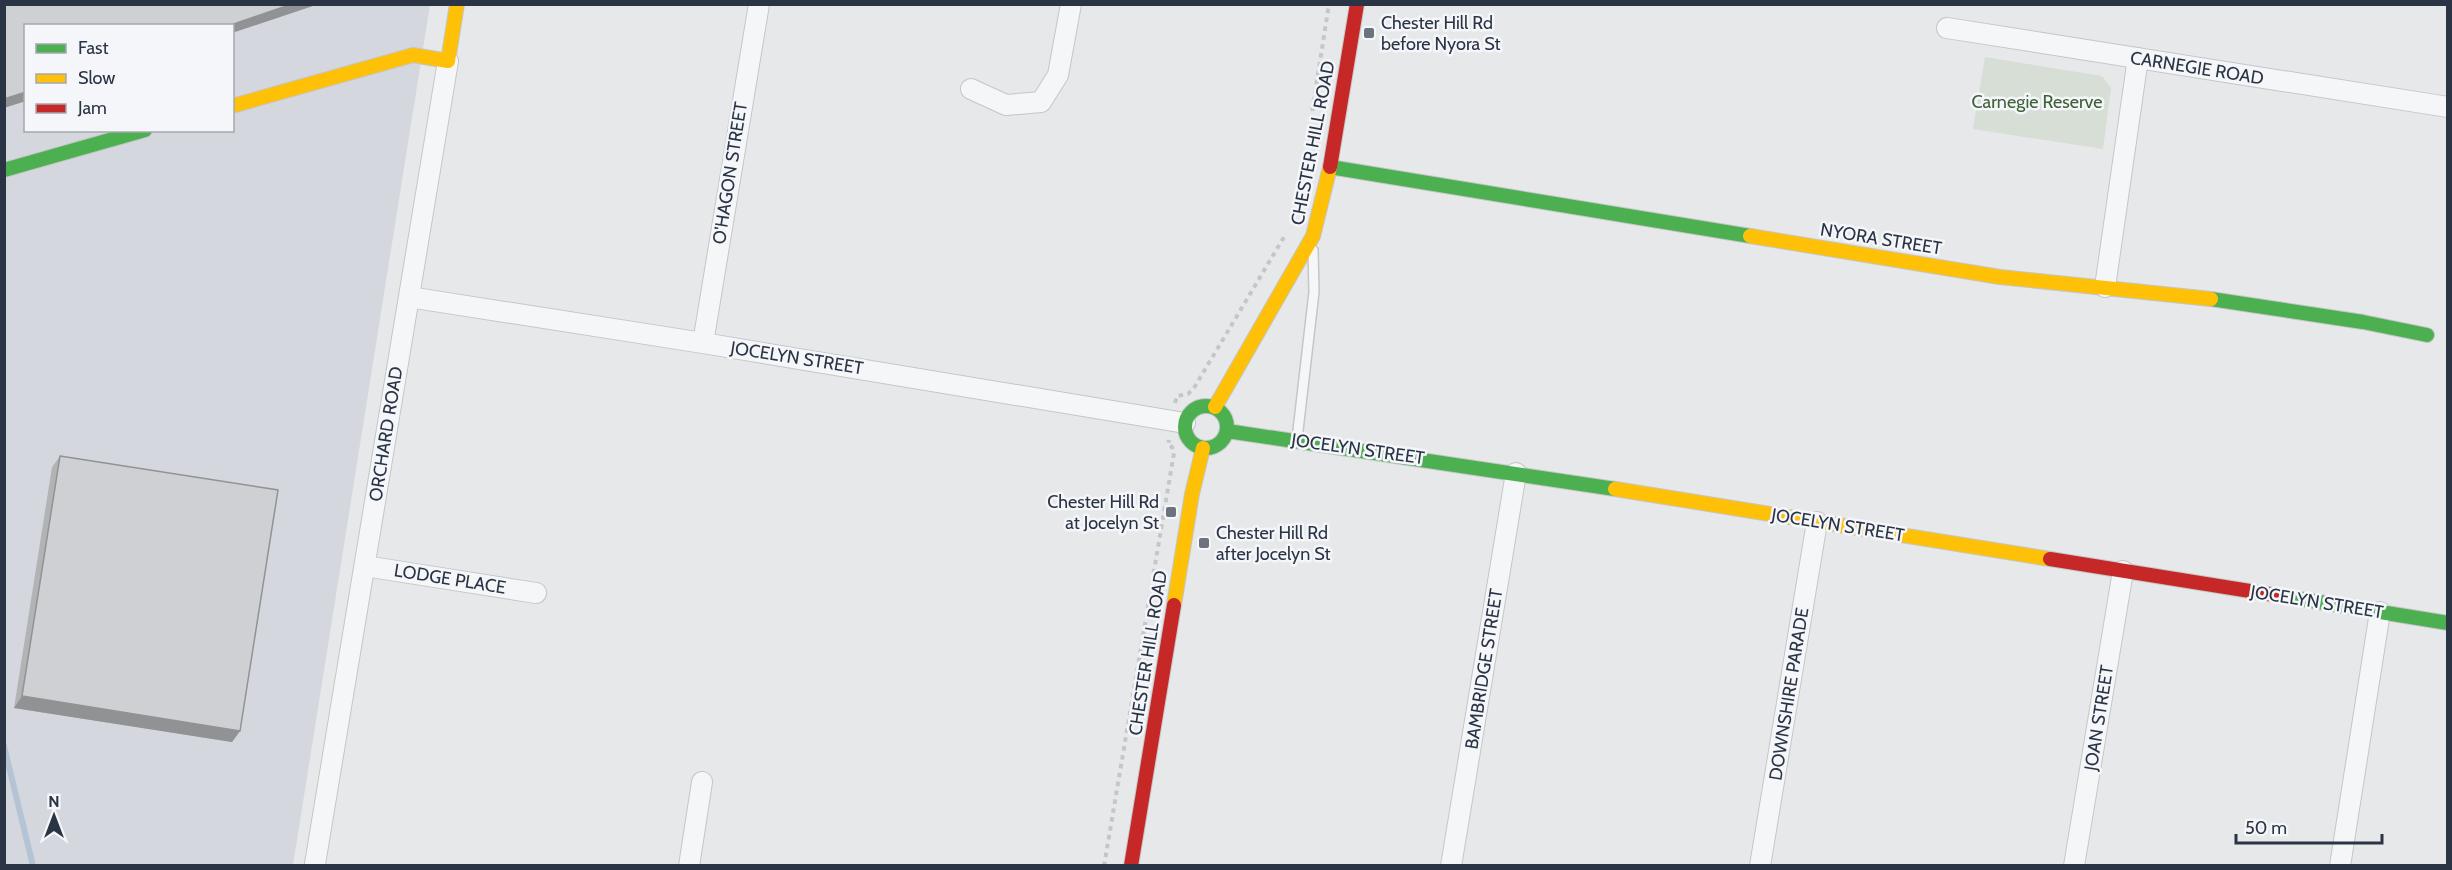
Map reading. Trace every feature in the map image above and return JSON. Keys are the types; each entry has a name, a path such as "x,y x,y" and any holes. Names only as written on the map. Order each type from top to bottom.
{"street":[{"name":"ORCHARD ROAD","path":"315,864 457,4"},
{"name":"O'HAGON STREET","path":"703,343 759,4"},
{"path":"971,89 1006,105 1041,102 1058,75 1071,4"},
{"name":"CHESTER HILL ROAD","path":"1215,407 1313,236 1330,167 1357,4"},
{"name":"CARNEGIE ROAD","path":"1947,28 2448,107"},
{"path":"234,105 413,55 448,61"},
{"path":"2105,286 2138,58"},
{"path":"4,170 138,132"},
{"name":"NYORA STREET","path":"1330,167 2000,277 2105,286 2236,302 2363,322 2427,335"},
{"name":"JOCELYN STREET","path":"409,297 1185,423"},
{"path":"1205,405 1215,407 1225,417 1227,431 1217,446 1203,448 1189,439 1185,423 1189,414 1205,405"},
{"name":"JOCELYN STREET","path":"1227,431 1516,473 2448,623"},
{"name":"CHESTER HILL ROAD","path":"1131,866 1192,494 1203,448"},
{"name":"BAMBRIDGE STREET","path":"1451,866 1516,473"},
{"name":"DOWNSHIRE PARADE","path":"1760,866 1817,522"},
{"name":"LODGE PLACE","path":"365,566 536,593"},
{"name":"JOAN STREET","path":"2074,866 2123,571"},
{"path":"2340,866 2380,612"},
{"path":"689,866 702,782"}],"lane":[{"path":"1296,440 1314,292 1313,236"}],"path":[{"path":"1300,188 1329,4"},
{"path":"1176,396 1188,394 1194,388 1287,231"},
{"path":"1104,866 1174,453 1168,444"}],"shaded area":[{"path":"5,5 430,5 293,865 5,866"}],"green space":[{"name":"Carnegie Reserve","path":"1985,57 2102,76 2111,88 2103,149 1973,129"}],"building":[{"path":"4,4 292,4 234,24 24,24 24,93 4,99"},
{"path":"60,456 278,490 240,731 22,696"}],"waterway":[{"path":"4,746 33,866"}],"traffic: fast":[{"path":"4,170 138,132"},
{"path":"1330,167 1750,236"},
{"path":"2211,299 2363,322 2427,335"},
{"path":"1206,406 1214,407 1221,412 1226,419 1227,427 1226,435 1221,442 1214,447 1206,448 1198,447 1191,442 1186,435 1185,427 1186,419 1191,412 1198,407 1206,406"},
{"path":"1227,431 1615,489"},
{"path":"2288,597 2448,623"}],"traffic: slow":[{"path":"234,105 413,55 448,61 457,4"},
{"path":"1215,407 1313,236 1330,167"},
{"path":"1750,236 2000,277 2211,299"},
{"path":"1174,605 1192,494 1203,448"},
{"path":"1615,489 2050,559"}],"traffic: jam":[{"path":"1330,167 1357,4"},
{"path":"2050,559 2288,597"},
{"path":"1131,866 1174,605"}],"place":[{"name":"Chester Hill Rd before Nyora St","path":"1369,33"},
{"name":"Chester Hill Rd at Jocelyn St","path":"1171,512"},
{"name":"Chester Hill Rd after Jocelyn St","path":"1204,543"}]}
